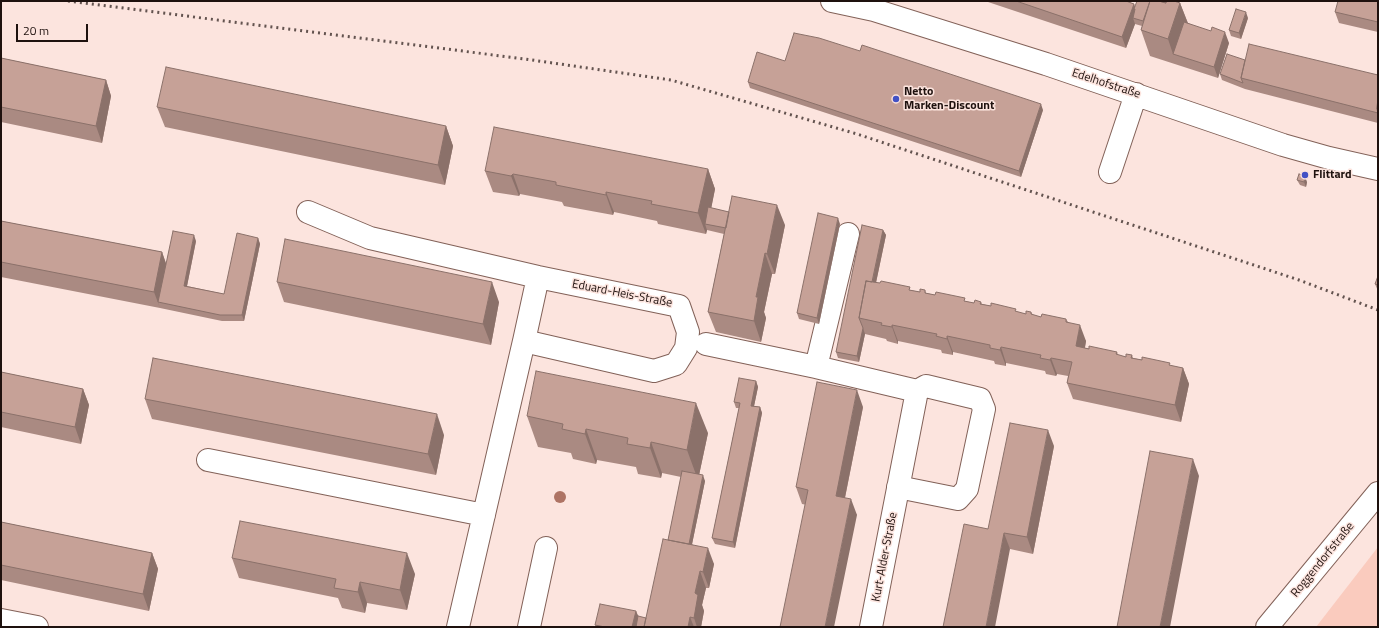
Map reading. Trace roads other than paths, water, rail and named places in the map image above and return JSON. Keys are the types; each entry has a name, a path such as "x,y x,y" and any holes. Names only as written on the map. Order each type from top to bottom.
{"street":[{"name":"Edelhofstraße","path":"832,1 874,10 1046,64 1283,145 1378,169"},
{"path":"1110,172 1136,94"},
{"name":"Eduard-Heis-Straße","path":"308,212 370,238 538,278 679,306 688,332 686,348 676,364 654,371 524,341"},
{"path":"816,367 848,234"},
{"path":"458,627 538,278"},
{"path":"706,344 816,367 917,391 926,386 980,399 984,408 967,489 958,499 898,487"},
{"name":"Kurt-Alder-Straße","path":"871,627 917,391"},
{"path":"208,460 484,515"},
{"name":"Roggendorfstraße","path":"1267,627 1378,492"},
{"path":"529,627 546,548"},
{"path":"1,620 37,627"}],"railway":[{"path":"68,1 525,59 671,80 857,134 1299,280 1378,310"}],"place":[{"name":"Netto Marken-Discount","path":"896,99"},
{"name":"Flittard","path":"1305,175"}]}
